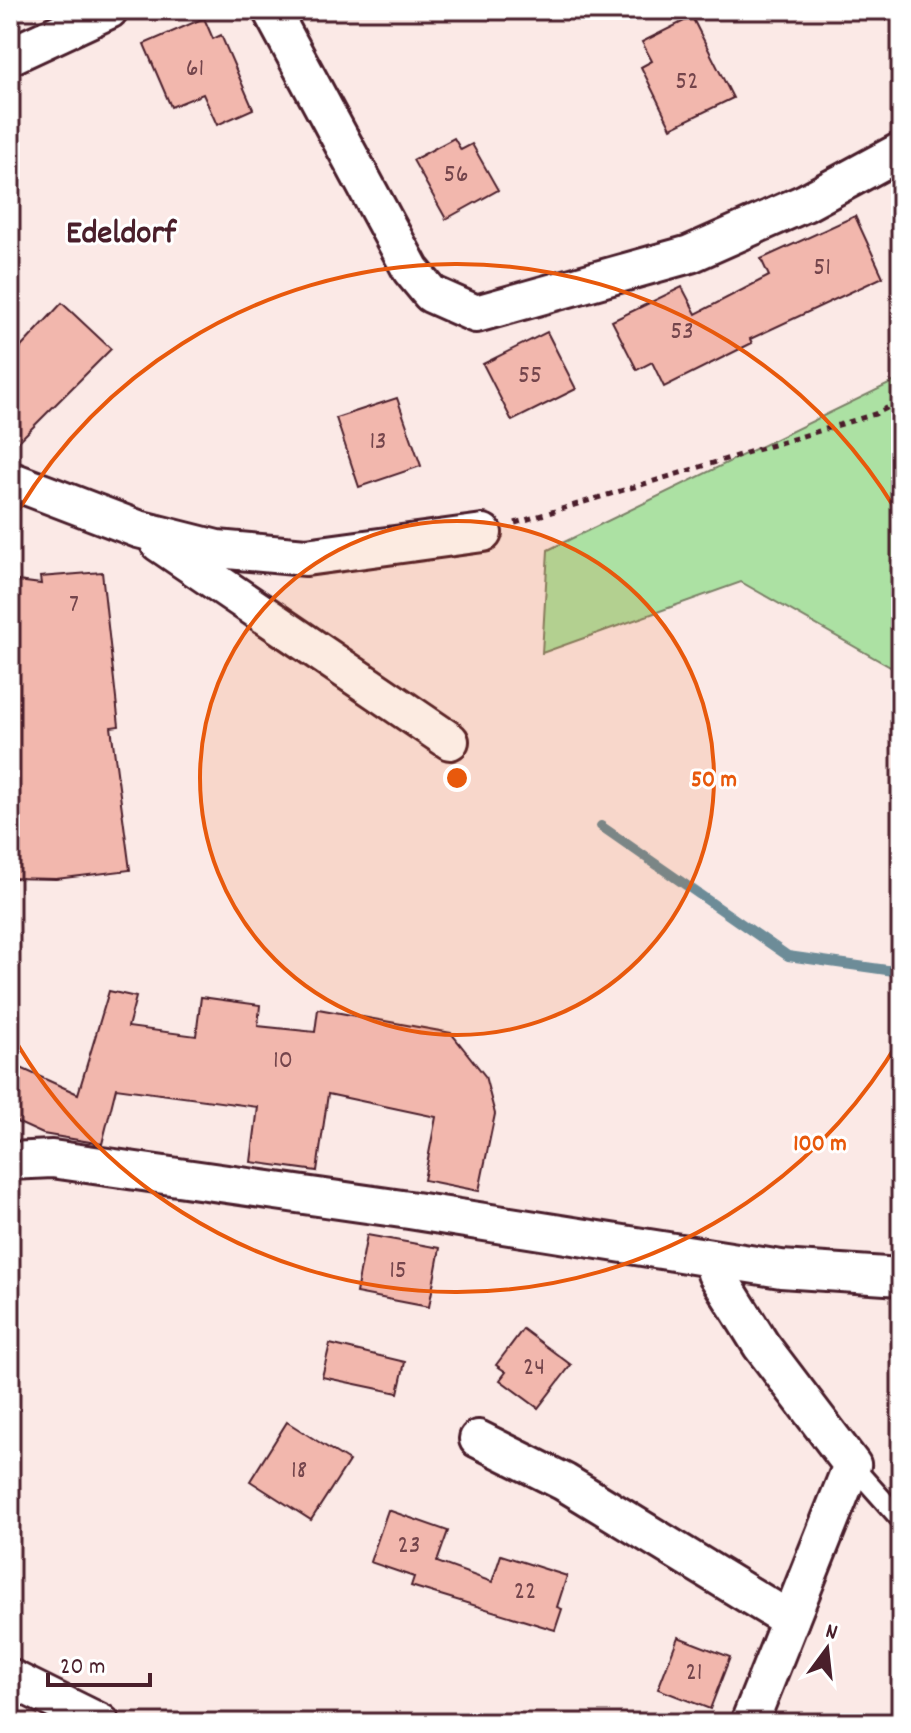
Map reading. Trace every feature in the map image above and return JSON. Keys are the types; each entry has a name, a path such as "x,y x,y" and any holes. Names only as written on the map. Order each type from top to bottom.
{"street":[{"path":"27,36 109,10"},
{"path":"271,10 411,270 431,294 476,314 690,254 805,203 901,151"},
{"path":"10,480 138,529 217,549 306,557 483,533"},
{"path":"138,529 450,741"},
{"path":"10,1161 52,1159 409,1210 781,1269 901,1277"},
{"path":"712,1259 716,1273 761,1345 852,1465 749,1723"},
{"path":"478,1439 564,1482 790,1620"},
{"path":"10,1678 101,1723"}],"lane":[{"path":"852,1465 901,1520"}],"path":[{"path":"483,533 875,414 901,401"}],"green space":[{"path":"901,378 901,673 741,582 542,653 548,550"}],"building":[{"path":"692,17 733,98 671,128 641,67 652,61 642,42"},
{"path":"204,18 213,39 221,35 253,109 217,125 203,94 171,107 144,44"},
{"path":"454,138 461,150 472,144 498,190 446,219 413,160"},
{"path":"855,216 883,277 750,339 752,343 664,387 652,362 637,370 612,321 682,287 696,314 769,276 761,259"},
{"path":"62,303 111,349 10,450 10,359"},
{"path":"547,332 576,389 512,421 483,364"},
{"path":"397,398 421,466 359,487 336,418"},
{"path":"102,572 119,726 111,727 130,870 56,879 10,878 10,580 41,584 40,577"},
{"path":"109,991 136,997 128,1027 196,1036 201,997 260,1005 258,1026 315,1032 318,1009 451,1033 485,1076 495,1114 479,1191 424,1180 436,1117 328,1094 317,1171 251,1162 258,1107 116,1088 102,1144 43,1134 10,1119 10,1063 78,1094"},
{"path":"367,1235 440,1248 429,1307 356,1293"},
{"path":"523,1329 571,1365 538,1408 500,1380 506,1372 496,1365"},
{"path":"330,1344 405,1362 398,1393 322,1377"},
{"path":"287,1422 349,1461 311,1520 250,1481"},
{"path":"388,1510 448,1531 437,1562 492,1582 501,1555 567,1576 557,1607 562,1609 555,1630 411,1586 414,1577 370,1562"},
{"path":"678,1637 730,1657 710,1709 658,1689"}],"waterway":[{"path":"601,826 788,956 901,972"}],"district":[{"name":"Edeldorf","path":"121,235"}]}
